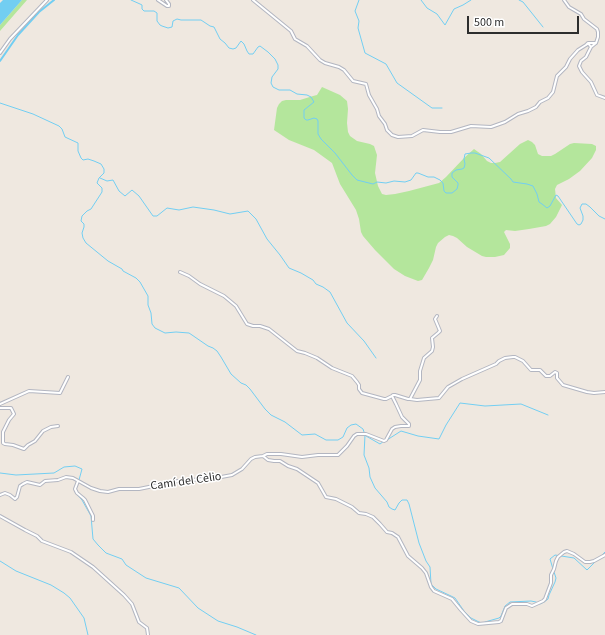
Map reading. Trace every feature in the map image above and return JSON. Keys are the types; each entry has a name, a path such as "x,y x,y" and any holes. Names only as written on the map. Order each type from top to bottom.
{"street":[{"path":"0,54 10,40 46,0"},
{"path":"158,0 169,6 166,0"},
{"path":"253,0 291,31 295,39 307,46 320,60 344,70 354,82 366,84 369,96 388,131 392,135 398,137 412,136 423,130 451,132 472,126 491,127 505,122 518,114 536,107 548,98 553,92 557,76 566,68 569,60 578,50 588,44 596,43"},
{"path":"564,0 569,7 581,14 584,19 597,29 598,37 596,43 586,57 581,61 579,66 591,82 597,95 605,98"},
{"path":"588,44 591,48"},
{"path":"180,272 224,296 236,306 247,324 260,326 297,351 306,353 332,368 352,376 359,385 359,390 362,393 384,399 393,395 417,400 439,398 448,387 462,379 496,364 505,358 515,357 523,361 531,370 540,370 546,376 550,376 555,372 557,373 557,378 563,385 586,392 605,392"},
{"path":"410,399 420,380 420,371 424,358 432,351 432,338 440,331 435,319 437,316"},
{"path":"0,404 29,391 60,393 68,377"},
{"path":"263,456 267,454 302,457 338,455 357,434 366,434 384,441 392,429 401,426 408,426 409,424 402,417 392,396"},
{"path":"0,408 11,408 14,414 3,432 4,444 13,445 24,449 35,441 43,431 50,427 58,426"},
{"path":"263,456 268,460 280,461 297,469 318,483 326,497 336,499 352,507 359,513 373,517 387,532 393,533 398,537 408,556 426,572 430,587 434,591 454,600 471,621 478,624 501,621 506,608 512,604 527,604 532,606 543,601 551,583 551,575 556,561 564,552 571,552 585,562 594,561 605,554"},
{"name":"Camí del Cèlio","path":"0,495 5,493 16,498 20,486 27,482 40,485 45,481 58,480 66,477 73,478 95,489 108,492 139,489 178,481 232,475 242,469 251,459 263,456"},
{"path":"78,481 75,490 83,498 93,516 93,520"},
{"path":"0,516 37,536 42,541 71,552 94,567 112,585 124,594 132,604 139,622 147,628 148,635"}],"green space":[{"path":"22,0 27,0 0,31 0,25"},
{"path":"322,87 340,95 347,101 347,123 350,136 357,141 374,146 377,155 375,173 378,186 382,194 386,195 439,183 474,149 491,163 500,162 520,144 528,140 535,145 538,154 542,156 551,156 574,143 592,144 596,146 596,150 592,158 580,171 557,185 555,189 556,198 562,205 556,217 550,224 515,231 506,230 504,232 510,244 510,248 504,255 495,257 482,256 467,247 457,238 449,235 438,243 429,268 422,280 418,281 405,276 394,269 363,236 356,210 340,184 332,163 314,150 289,140 274,130 277,108 282,101 300,100 317,95"}],"water":[{"path":"3,0 22,0 0,25 0,3"}],"waterway":[{"path":"0,61 18,35 39,12 54,0"},
{"path":"131,0 142,5 142,9 144,11 154,11 157,13 157,21 162,26 168,28 172,27 173,21 177,19 201,20 214,27 220,39 229,48 236,48 241,41 249,54 253,54 260,46 268,52 275,59 278,65 278,69 272,77 271,83 273,87 279,90 290,90 297,94 311,97 314,102 304,110 304,118 306,120 314,118 317,119 318,134 321,139 335,153 357,180 373,184 377,182 405,182 411,180 416,173 418,173 440,180 443,183 444,191 446,193 452,193 457,189 458,185 452,177 452,173 456,170 464,168 465,154 475,153 489,158 513,182 533,186 539,202 547,208 550,206 556,195 558,196 577,224 581,224 583,220 580,208 582,204 586,204 599,216 605,219"},
{"path":"359,0 355,11 359,21 358,28 365,53 386,64 397,83 432,108 442,108"},
{"path":"421,0 427,8 437,14 445,25 454,9 471,0"},
{"path":"519,0 523,2 543,27"},
{"path":"0,103 33,114 59,126 65,137 78,143 78,151 83,160 88,159 101,164 104,169 104,173 99,178 97,183 102,188 102,192 91,209 82,216 81,221 84,224 82,233 83,238 86,243 108,261 140,282 148,296 148,305 151,313 152,324 155,328 165,333 189,333 213,348 217,351 231,374 250,389 271,415 285,422 302,435 315,434 326,440 338,440 343,437 347,428 351,425 356,424 363,429 365,435 364,455 369,468 370,477 375,488 392,509 395,510 402,500 407,500 419,543 430,567 431,584 436,589 455,598 471,618 482,623"},
{"path":"100,178 107,181 113,180 119,191 125,196 132,190 139,196 153,216 157,216 167,208 179,210 193,207 230,214 248,211 256,219 267,239 289,268 313,280 316,284 330,292 347,323 364,341 376,358"},
{"path":"387,440 401,431 418,436 439,439 460,403 485,406 521,404 548,415"},
{"path":"366,436 380,444 384,441"},
{"path":"0,473 16,475 54,473 64,467 75,466 82,469 79,480"},
{"path":"75,490 91,516 93,539 106,553 122,559 126,565 146,578 179,588 198,608 218,621 256,635"},
{"path":"601,556 605,552"},
{"path":"553,569 550,559 555,555 574,558 587,570 596,561"},
{"path":"0,561 16,571 51,585 70,598 84,618 88,635"},
{"path":"485,622 499,618 505,606 510,602 531,601 540,604 544,602 548,599 555,582 556,578 554,572"}]}
